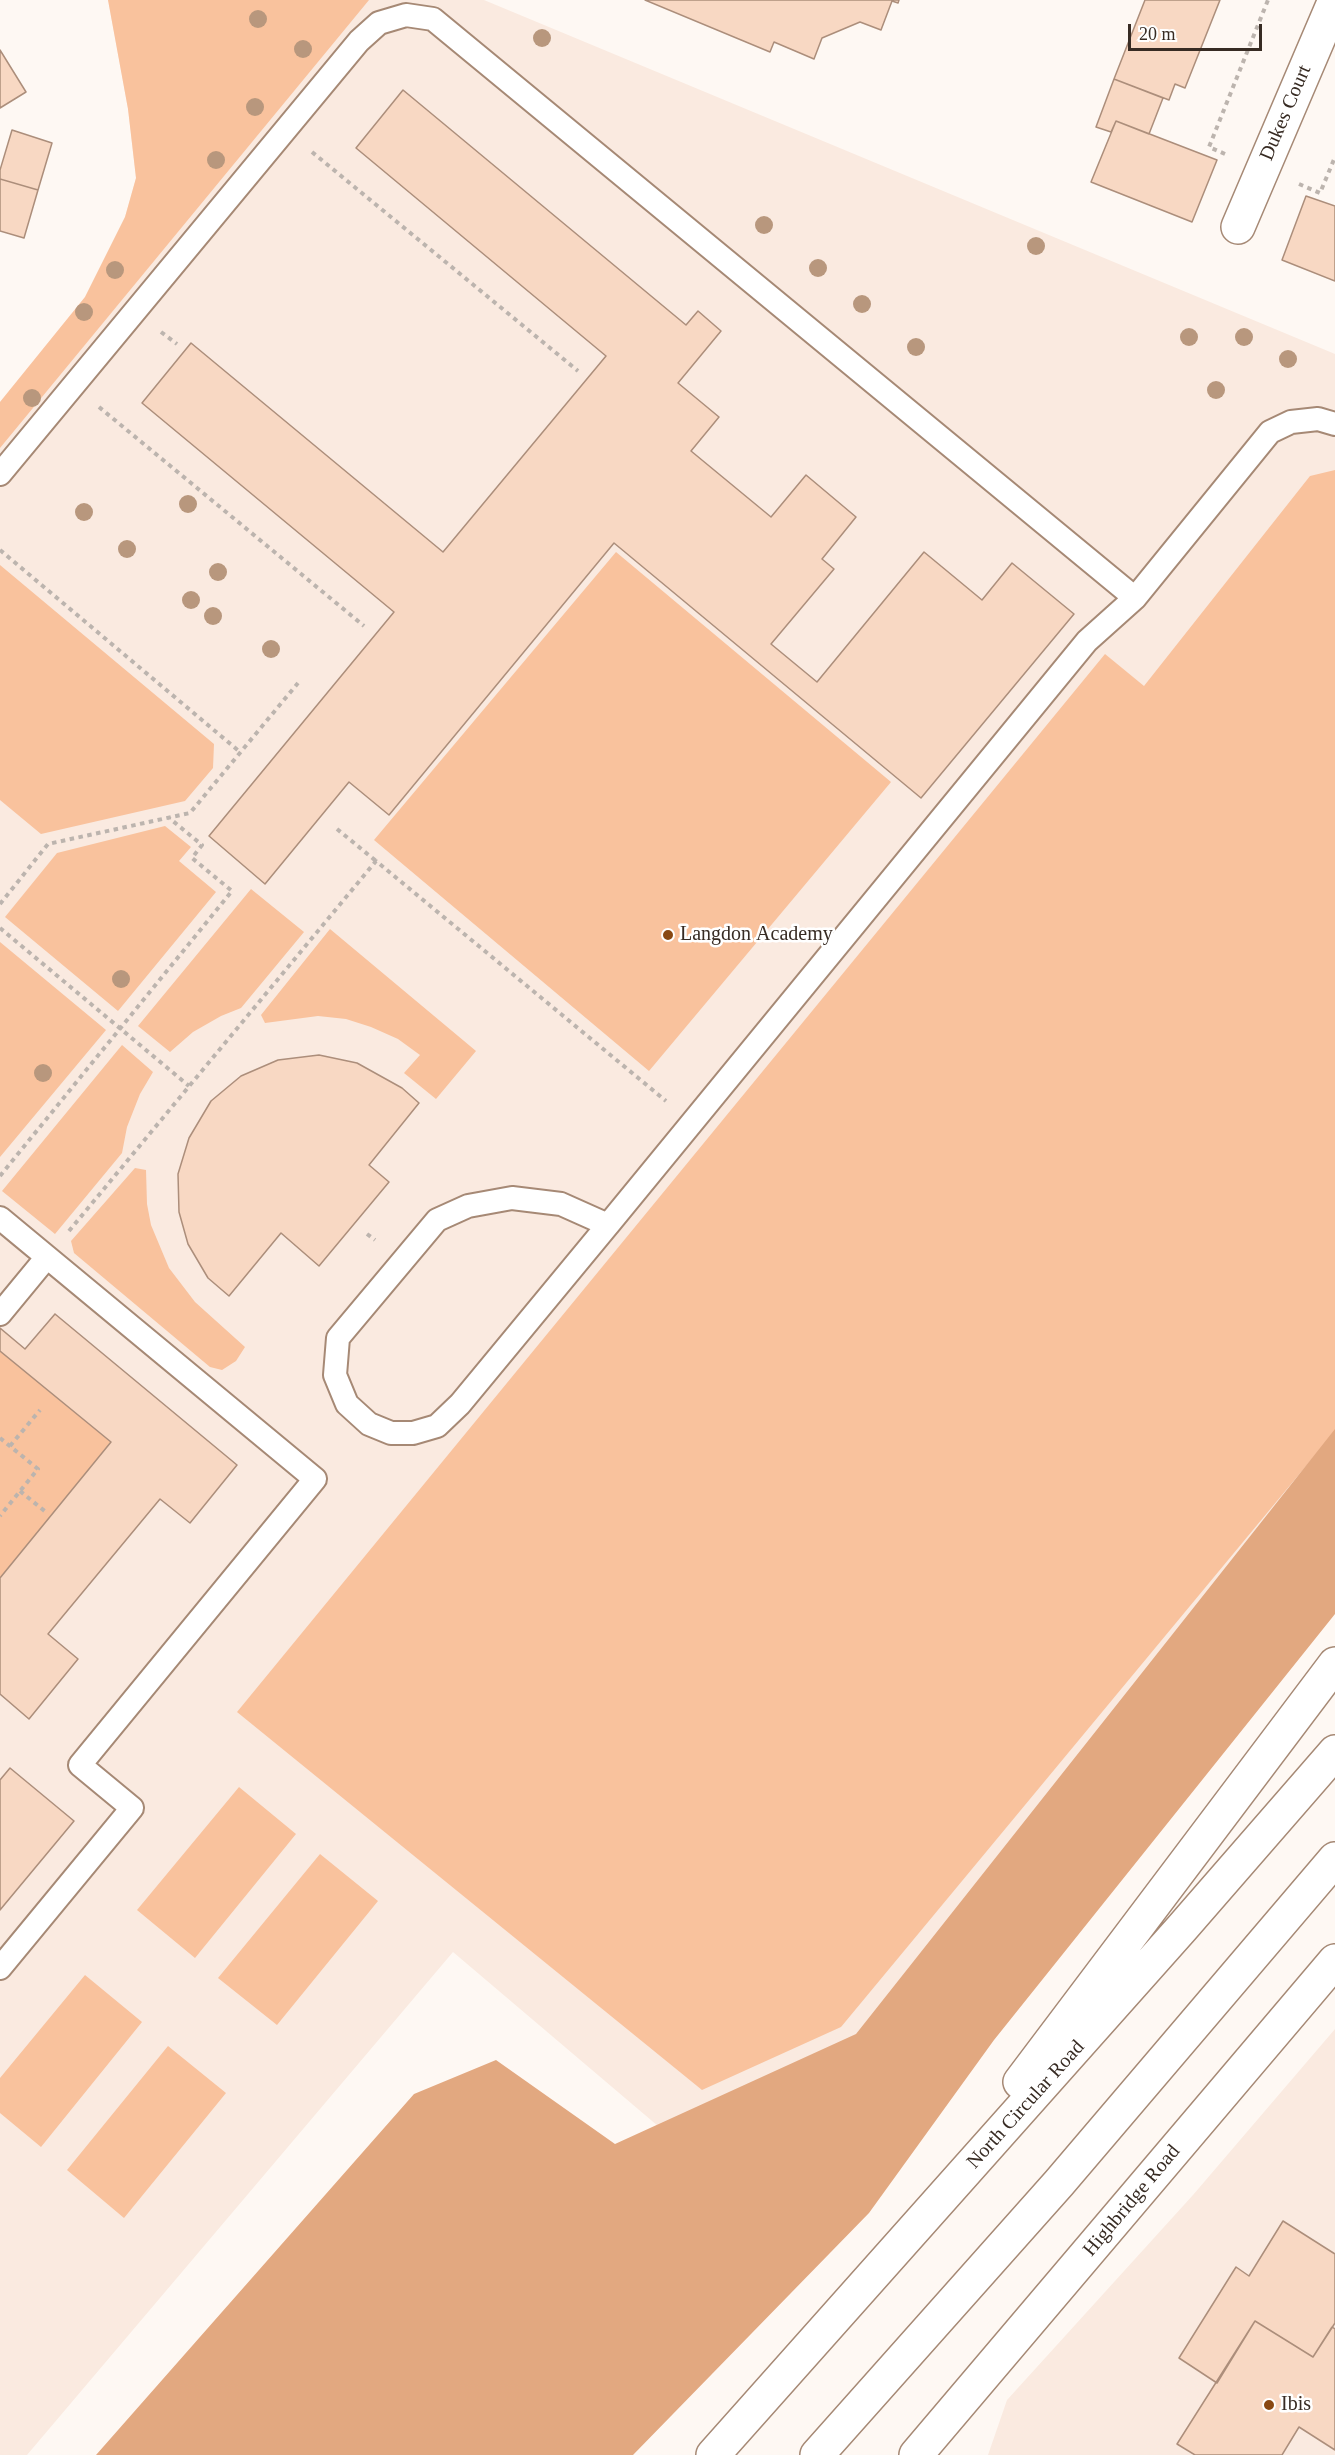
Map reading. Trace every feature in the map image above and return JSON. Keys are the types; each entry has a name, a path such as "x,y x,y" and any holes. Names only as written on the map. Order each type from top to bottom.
{"main road":[{"name":"Dukes Court","path":"1238,227 1335,0"},
{"path":"869,2282 1335,1664"},
{"name":"North Circular Road","path":"713,2455 869,2282 1335,1752"},
{"path":"817,2455 1059,2182 1335,1859"},
{"name":"Highbridge Road","path":"924,2450 1335,1961"}],"lane":[{"path":"0,474 359,41 379,22 406,15 433,19 1135,598"},
{"path":"608,1225 561,1204 512,1198 468,1206 437,1220 338,1338 334,1376 347,1404 369,1424 391,1433 413,1433 437,1426 460,1404 608,1225 692,1123 1087,641 1135,598 1270,432 1291,422 1318,419 1335,424"},
{"path":"0,1218 315,1479 80,1764 132,1808 0,1968"},
{"path":"0,1314 47,1257"}],"path":[{"path":"285,130 578,371"},
{"path":"73,386 364,626"},
{"path":"0,550 240,752"},
{"path":"0,904 48,844 190,813 298,683"},
{"path":"0,1176 232,891 192,858 202,845 168,817"},
{"path":"337,829 692,1123"},
{"path":"47,1257 376,861"},
{"path":"0,928 189,1086"},
{"path":"10,1446 40,1410"},
{"path":"0,1438 38,1469 0,1516"},
{"path":"20,1491 47,1513"}],"shaded area":[{"name":"Langdon Academy","path":"108,0 484,0 1335,354 1335,1469 859,2063 678,2143 453,1952 27,2455 0,2455 0,402 85,297 125,217 136,178 128,109"},
{"path":"108,0 369,0 0,448 0,402 85,297 125,217 136,178 128,109"},
{"path":"1335,470 1335,1431 841,2027 702,2090 237,1712 1105,654 1144,686 1310,476"},
{"path":"616,552 891,782 649,1071 374,840"},
{"path":"0,565 214,744 213,768 185,801 41,834 0,800"},
{"path":"165,826 191,847 179,861 216,892 118,1011 5,917 57,853"},
{"path":"251,889 304,932 241,1008 193,1032 170,1052 138,1026"},
{"path":"330,929 476,1051 436,1099 404,1073 420,1055 398,1039 371,1027 346,1019 318,1016 265,1023 261,1015"},
{"path":"0,942 106,1030 0,1157"},
{"path":"122,1045 153,1072 140,1094 127,1127 122,1153 55,1234 2,1191"},
{"path":"135,1168 146,1170 147,1204 151,1225 169,1268 195,1302 245,1347 236,1361 222,1370 210,1367 74,1253 71,1241"},
{"path":"0,1351 111,1442 0,1578"},
{"path":"1335,1429 1335,1614 994,2040 869,2213 633,2455 96,2455 414,2094 496,2060 615,2144 856,2034"},
{"path":"239,1787 296,1834 195,1958 137,1910"},
{"path":"320,1854 378,1901 277,2025 218,1978"},
{"path":"85,1975 142,2022 41,2147 0,2113 0,2078"},
{"path":"1335,2029 1335,2455 988,2455 1007,2400 1193,2195"},
{"path":"168,2046 226,2093 124,2218 67,2170"}],"building":[{"path":"645,0 899,0 898,3 892,1 881,30 860,22 822,38 814,59 774,42 770,52"},
{"path":"1145,0 1220,0 1185,88 1175,84 1169,100 1114,79"},
{"path":"0,50 26,92 0,108"},
{"path":"1114,79 1163,98 1149,134 1116,121 1111,132 1096,127"},
{"path":"403,90 686,325 698,311 721,331 678,383 719,417 691,451 771,517 806,475 856,517 822,559 834,569 771,644 817,682 924,552 982,600 1012,563 1074,614 921,798 614,543 389,815 349,782 265,884 209,836 394,612 142,403 191,343 443,552 606,356 356,148"},
{"path":"1116,121 1217,160 1192,222 1091,182"},
{"path":"12,130 52,143 38,190 0,179 0,170"},
{"path":"0,179 38,190 24,238 0,231"},
{"path":"1306,196 1335,206 1335,281 1282,260"},
{"path":"319,1055 357,1063 402,1088 419,1103 369,1165 389,1182 319,1266 281,1233 229,1296 208,1278 188,1244 179,1212 178,1174 189,1138 211,1101 241,1076 278,1060"},
{"path":"55,1314 237,1465 190,1523 160,1499 48,1634 78,1659 29,1719 0,1694 0,1578 111,1442 0,1351 0,1328 25,1349"},
{"path":"10,1768 74,1821 0,1910 0,1780"},
{"path":"1283,2221 1335,2254 1335,2323 1313,2357 1255,2321 1217,2383 1179,2358 1236,2267 1249,2276"},
{"name":"Ibis","path":"1255,2321 1313,2357 1332,2327 1335,2329 1335,2450 1299,2427 1282,2455 1195,2455 1177,2444"}],"place":[{"name":"Langdon Academy","path":"668,935"},
{"name":"Ibis","path":"1269,2405"}]}
